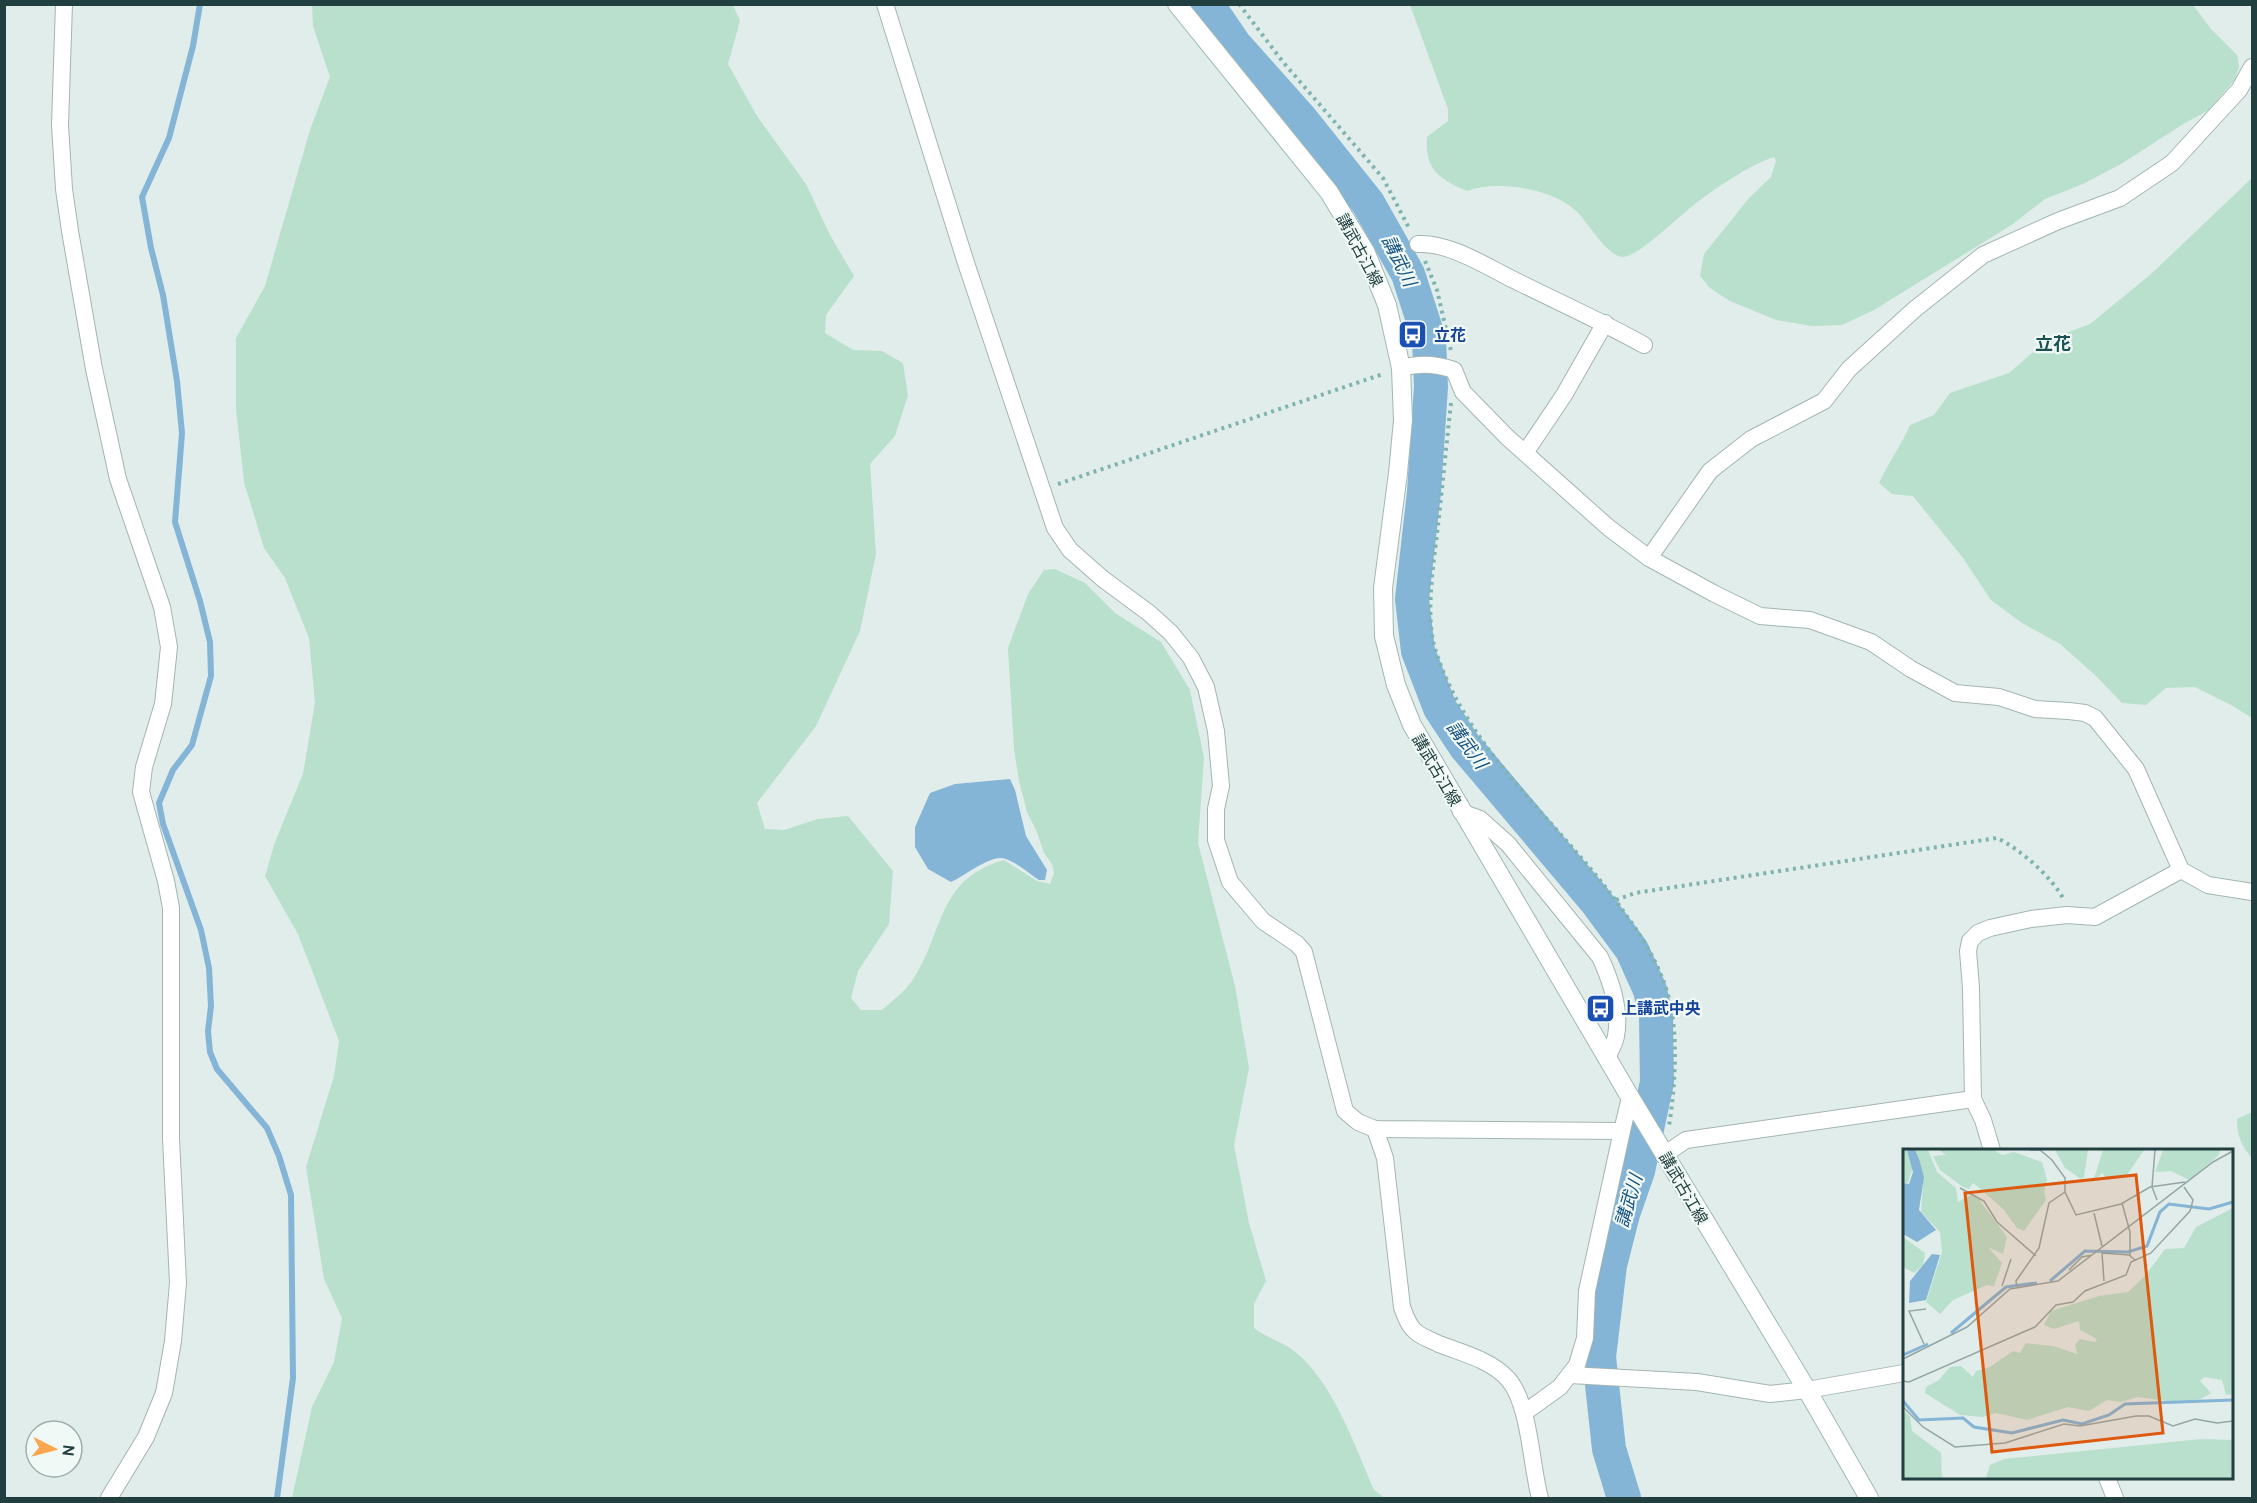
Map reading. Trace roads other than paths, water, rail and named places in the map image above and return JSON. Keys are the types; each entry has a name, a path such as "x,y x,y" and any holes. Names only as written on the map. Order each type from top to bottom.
{"main road":[{"name":"講武古江線","path":"1177,4 1329,192 1366,254 1410,366 1383,588 1384,636 1396,685 1412,725 1461,812 1807,1390 1869,1498"}],"street":[{"path":"64,4 60,125 64,189 70,231 94,369 118,479 162,607 169,647 163,704 144,767 141,792 166,881 171,908 171,1138 178,1283 173,1341 164,1394 146,1437 109,1498"},
{"path":"885,4 1055,528 1070,550 1171,633 1191,658 1206,687 1216,731 1221,786 1216,809 1216,840 1230,882 1263,921 1297,944 1304,952 1345,1111 1358,1122 1375,1129 1622,1131"},
{"path":"1649,558 1710,471 1751,439 1824,401 1849,369 1915,309 1983,255 2058,221 2120,198 2172,163 2239,90 2253,67"},
{"path":"1418,244 1436,245 1469,258 1605,323 1644,345"},
{"path":"1525,453 1564,395 1605,323"},
{"path":"1410,366 1450,368 1463,392 1506,437 1609,528 1649,558 1714,594 1760,616 1810,620 1871,642 1911,669 1955,693 1999,697 2036,709 2085,713 2095,718 2136,768 2181,870 2208,885 2253,892"},
{"path":"1461,812 1480,819 1508,844 1600,957 1608,975 1617,1017 1616,1038 1607,1058"},
{"path":"1992,1149 1983,1120 1973,1099 1968,951 1970,941 1978,933 1990,928 2031,919 2067,915 2095,916 2181,870"},
{"path":"1661,1148 1686,1140 1973,1099"},
{"path":"1524,1413 1560,1387 1577,1365 1585,1338 1587,1291 1622,1131 1634,1103"},
{"path":"1375,1129 1385,1158 1402,1307 1414,1331 1425,1338 1485,1362 1509,1380 1524,1413 1540,1498"},
{"path":"1570,1375 1697,1382 1770,1394 1903,1373"},
{"path":"2107,1479 2115,1498"}],"water":[{"path":"1010,779 1015,790 1026,836 1047,870 1045,880 1039,880 1014,863 1000,858 986,862 951,882 928,869 915,847 915,827 930,793 955,784"}],"waterway":[{"path":"200,4 193,46 169,138 142,197 151,248 163,295 177,381 182,433 175,522 200,601 210,642 211,676 192,745 173,770 159,803 163,824 201,930 209,968 210,1052 217,1069 267,1128 279,1156 291,1195 293,1378 277,1498"},
{"name":"講武川","path":"1207,4 1235,45 1301,119 1368,203 1408,274 1429,339 1431,387 1424,492 1412,599 1418,651 1440,708 1465,746 1595,900 1632,950 1650,990 1656,1016 1657,1082 1638,1171 1623,1214 1610,1265 1599,1357 1609,1449 1624,1498"}],"place":[{"name":"立花","path":"1413,335"},
{"name":"上講武中央","path":"1600,1008"}],"district":[{"name":"立花","path":"2053,344"}]}
